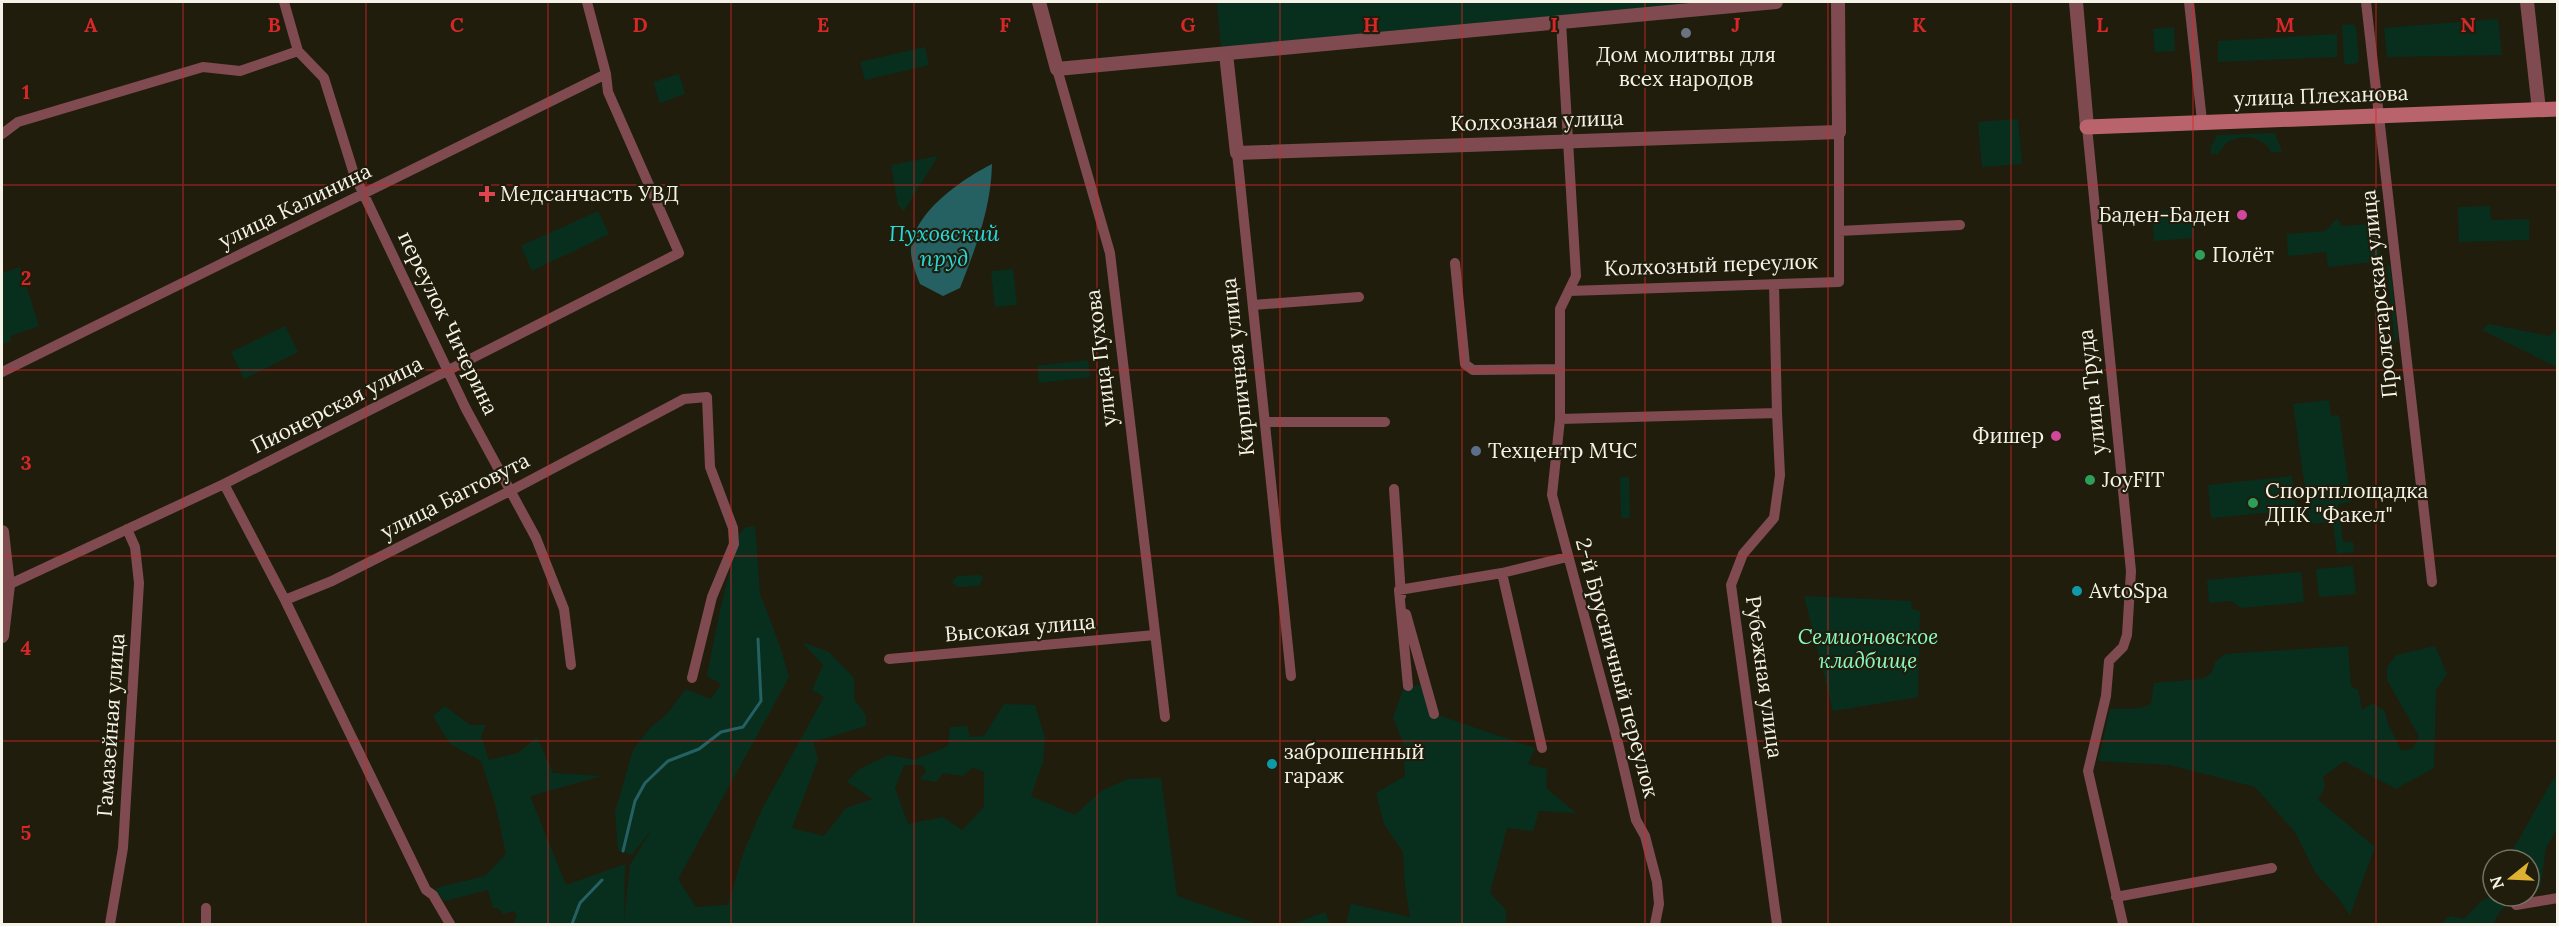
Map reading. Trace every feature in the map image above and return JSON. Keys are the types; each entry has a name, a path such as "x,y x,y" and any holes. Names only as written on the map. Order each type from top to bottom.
{"main road":[{"name":"улица Плеханова","path":"2087,127 2558,109"}],"street":[{"name":"переулок Чичерина","path":"284,2 298,51 324,78 354,174 448,371 536,538 564,609 571,665"},
{"path":"587,2 606,74"},
{"name":"улица Пухова","path":"1039,2 1110,253 1166,717"},
{"path":"1057,69 1776,2"},
{"name":"Колхозный переулок","path":"1569,291 1839,282 1838,2"},
{"name":"улица Труда","path":"2076,2 2131,571 2127,635 2123,646 2109,661 2106,696 2088,771 2116,897"},
{"path":"2189,2 2202,121"},
{"name":"Пролетарская улица","path":"2366,2 2432,582"},
{"path":"2527,2 2539,110"},
{"name":"Колхозный переулок","path":"1560,419 1560,309 1563,298 1576,276 1561,22"},
{"path":"2,134 18,122 203,67 240,71 298,51"},
{"name":"Кирпичная улица","path":"1226,54 1291,676"},
{"name":"улица Калинина","path":"2,372 606,74"},
{"name":"Пионерская улица","path":"8,585 224,484 680,253 608,92 606,74"},
{"name":"Колхозная улица","path":"1237,153 1839,132"},
{"name":"Колхозный переулок","path":"1839,231 1959,225"},
{"path":"1455,263 1465,363 1473,370 1559,369"},
{"name":"Рубежная улица","path":"1774,285 1779,475 1774,518 1743,554 1731,585 1777,924"},
{"path":"1253,305 1359,297"},
{"name":"улица Багговута","path":"285,600 332,581 510,491 684,399 707,397 710,467 733,528 734,544 712,597 692,678"},
{"path":"1560,419 1777,413"},
{"name":"2-й Брусничный переулок","path":"1560,419 1552,495 1618,743 1636,820 1645,836 1657,882 1659,904 1655,924"},
{"path":"1264,422 1385,422"},
{"path":"224,484 285,600 426,890 432,895 450,924"},
{"path":"1394,489 1399,590 1408,686"},
{"name":"Гамазейная улица","path":"110,924 123,848 139,583 135,547 127,529"},
{"path":"2,532 8,585 2,636"},
{"path":"1399,590 1502,573 1567,556"},
{"path":"1502,573 1542,748"},
{"path":"1399,590 1434,714"},
{"name":"Высокая улица","path":"889,658 1155,635"},
{"path":"2123,924 2116,897 2272,868"},
{"path":"2541,900 2558,898"},
{"path":"206,908 206,924"}],"green space":[{"path":"1217,2 1702,2 1221,47"},
{"path":"2498,19 2502,55 2387,57 2384,28"},
{"path":"2353,24 2356,27 2359,60 2357,63 2346,65 2342,25"},
{"path":"2174,27 2175,51 2155,52 2153,29"},
{"path":"2337,34 2337,57 2218,62 2218,41"},
{"path":"925,47 929,65 865,80 860,62"},
{"path":"679,74 685,94 660,103 653,82"},
{"path":"2018,119 2022,164 1982,167 1978,122"},
{"path":"2275,133 2282,152 2271,152 2260,140 2243,137 2227,142 2218,154 2211,154 2211,147 2217,135"},
{"path":"938,156 904,211 898,205 891,165"},
{"path":"2490,206 2491,220 2529,219 2529,240 2459,242 2458,207"},
{"path":"2192,210 2193,238 2154,241 2152,211"},
{"path":"598,211 609,234 532,271 521,246"},
{"path":"2337,218 2341,226 2372,224 2378,229 2381,261 2328,267 2326,252 2288,256 2287,234 2326,231"},
{"path":"2387,265 2390,265 2398,336 2395,344"},
{"path":"20,267 39,326 10,336 11,341 2,344 2,273"},
{"path":"1013,269 1017,305 995,307 991,271"},
{"path":"2489,324 2550,336 2557,328 2557,367 2482,330"},
{"path":"285,326 298,352 244,379 231,352"},
{"path":"1088,360 1090,377 1039,383 1037,366"},
{"path":"2329,400 2331,416 2339,415 2351,502 2338,504 2343,542 2353,542 2354,552 2337,554 2333,522 2310,524 2293,404"},
{"name":"Спортплощадка ДПК \"Факел\"","path":"2292,476 2296,510 2211,518 2208,485"},
{"path":"1620,477 1629,477 1630,518 1621,518"},
{"path":"755,526 760,594 789,677 678,879 696,907 728,905 744,851 762,809 824,697 812,690 823,665 802,642 829,652 854,678 854,699 866,715 866,726 813,742 818,759 792,828 824,836 846,808 873,799 847,782 859,769 889,755 915,760 948,746 950,727 967,726 970,737 984,736 1004,704 1035,705 1045,738 1043,762 1031,796 1075,815 1100,792 1127,779 1161,778 1177,896 1258,924 513,924 517,915 514,911 503,914 498,908 493,908 488,890 445,901 437,894 436,888 485,876 506,854 496,807 481,761 450,744 433,716 445,706 470,725 486,725 481,736 489,760 518,753 537,737 553,773 602,776 530,796 566,885 625,864 624,921 630,865 652,829 632,855 618,850 615,812 633,750 649,729 666,715 686,689 711,699 721,684 707,676 721,606 739,535 746,527","holes":["904,765 923,765 926,772 920,779 936,782 943,773 963,776 973,767 984,772 984,807 962,830 943,817 908,824 895,788"]},
{"path":"2353,566 2356,594 2319,597 2316,569"},
{"path":"2301,572 2304,602 2241,608 2232,601 2209,603 2207,580"},
{"path":"980,575 983,578 979,586 957,587 952,582 957,576"},
{"name":"Семионовское кладбище","path":"1804,596 1911,601 1912,609 1920,611 1918,697 1833,711"},
{"path":"2348,646 2351,686 2358,690 2362,710 2373,703 2385,711 2389,726 2401,750 2412,749 2419,736 2387,680 2387,668 2396,655 2435,646 2447,674 2436,690 2434,768 2396,789 2344,761 2323,777 2325,787 2318,800 2375,847 2350,915 2336,895 2316,874 2295,832 2255,787 2170,765 2098,761 2110,709 2136,709 2151,704 2154,683 2202,679 2212,673 2215,662 2225,654"},
{"path":"1430,684 1438,715 1535,748 1528,764 1547,769 1546,788 1576,813 1539,811 1533,831 1507,828 1490,893 1506,910 1506,924 1346,924 1351,904 1410,917 1403,852 1384,824 1376,793 1405,776 1403,742 1393,718 1404,687"},
{"path":"2557,775 2557,829 2546,848 2541,882 2541,848 2514,848"},
{"path":"2480,902 2481,908 2503,908 2493,924 2441,924 2450,916 2464,919"},
{"path":"1325,912 1330,924 1293,924"}],"water":[{"name":"Пуховский пруд","path":"992,164 986,212 972,258 960,288 943,296 920,284 911,253 913,239 928,212 940,200 966,179"}],"waterway":[{"path":"623,851 635,801 645,783 668,761 699,749 721,732 743,727 761,701 758,639"},
{"path":"572,924 580,903 602,880"}],"place":[{"name":"Дом молитвы для всех народов","path":"1686,33"},
{"name":"Медсанчасть УВД","path":"487,194"},
{"name":"Баден-Баден","path":"2242,215"},
{"name":"Полёт","path":"2200,255"},
{"name":"Фишер","path":"2056,436"},
{"name":"Техцентр МЧС","path":"1476,451"},
{"name":"JoyFIT","path":"2090,480"},
{"name":"Спортплощадка ДПК \"Факел\"","path":"2253,503"},
{"name":"AvtoSpa","path":"2077,591"},
{"name":"заброшенный гараж","path":"1272,764"}]}
